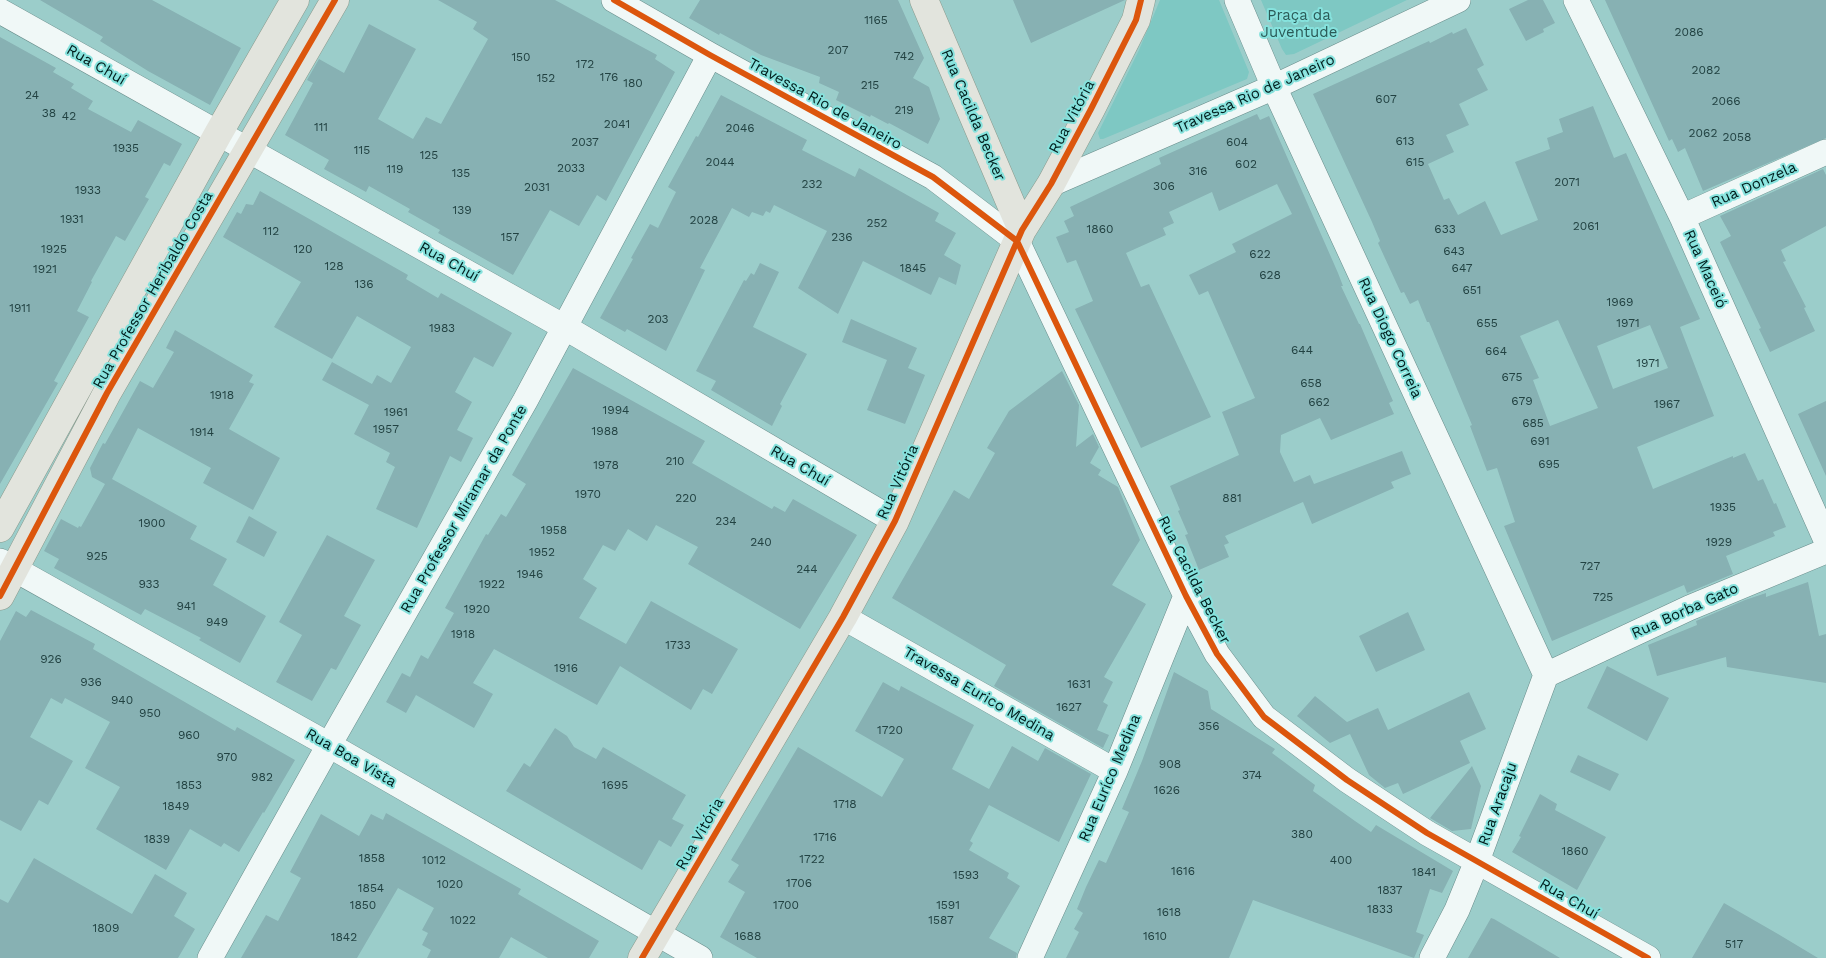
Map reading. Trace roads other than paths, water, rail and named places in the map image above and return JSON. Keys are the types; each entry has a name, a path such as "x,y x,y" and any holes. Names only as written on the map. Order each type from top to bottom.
{"main road":[{"name":"Rua Professor Heribaldo Costa","path":"0,528 218,134 295,0"},
{"name":"Rua Professor Heribaldo Costa","path":"0,596 7,566 335,0"},
{"name":"Rua Cacilda Becker","path":"924,0 1020,235"},
{"name":"Rua Vitória","path":"642,958 843,617 895,521 1020,235 1051,184 1136,20 1140,0"}],"street":[{"name":"Travessa Rio de Janeiro","path":"614,0 710,55 933,177 1020,235"},
{"name":"Rua Diogo Correia","path":"1237,0 1274,87 1546,675"},
{"name":"Travessa Rio de Janeiro","path":"1051,184 1274,87 1458,0"},
{"name":"Rua Maceió","path":"1576,0 1682,217 1826,540"},
{"name":"Rua Chuí","path":"0,11 566,328 895,521"},
{"name":"Rua Professor Miramar da Ponte","path":"210,958 566,328 710,55"},
{"name":"Rua Donzela","path":"1682,217 1826,152"},
{"name":"Rua Cacilda Becker","path":"1020,235 1186,596 1217,654 1264,717 1347,780 1427,833 1477,861"},
{"name":"Rua Borba Gato","path":"1546,675 1688,608 1826,551"},
{"name":"Rua Boa Vista","path":"7,566 329,745 658,932 700,958"},
{"name":"Rua Euríco Medina","path":"1030,958 1115,771 1186,596"},
{"name":"Travessa Eurico Medina","path":"843,617 1115,771"},
{"name":"Rua Aracaju","path":"1432,958 1457,910 1477,861 1546,675"},
{"name":"Rua Chuí","path":"1477,861 1648,958"}],"park label":[{"name":"Praça da Juventude","path":"1299,24"}]}
